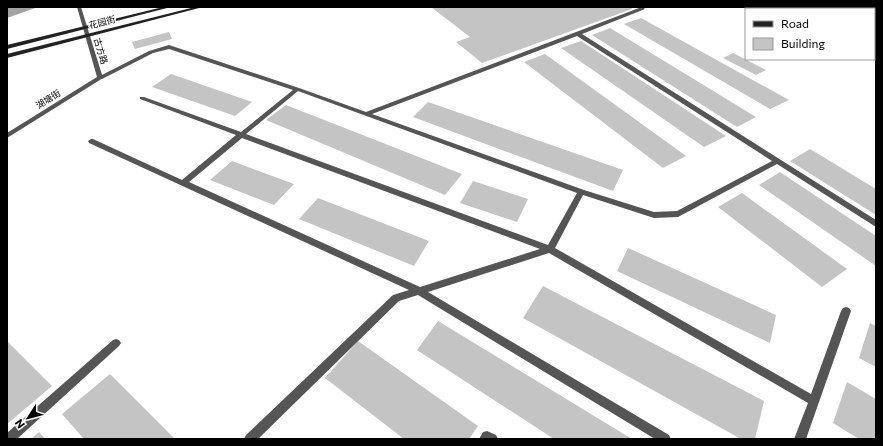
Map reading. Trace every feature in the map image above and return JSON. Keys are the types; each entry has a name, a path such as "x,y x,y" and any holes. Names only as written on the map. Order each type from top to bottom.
{"main road":[{"name":"花园街","path":"7,47 169,7"},
{"name":"花园街","path":"7,56 201,7"}],"street":[{"name":"古方路","path":"79,7 86,35 100,78"},
{"path":"366,114 642,8 641,7"},
{"path":"577,33 876,224"},
{"name":"湖塘街","path":"7,136 100,78 151,52 169,47 297,89 580,192 654,216 678,214 778,161"},
{"path":"183,183 297,89"},
{"path":"142,98 550,249 814,401"},
{"path":"91,141 418,290 665,439"},
{"path":"250,439 396,298 550,249 580,192"},
{"path":"800,439 846,311"},
{"path":"9,439 116,343"},
{"path":"485,439 487,436 492,439"}],"shaded area":[{"path":"7,7 38,7 7,18"}],"building":[{"path":"431,7 631,7 632,9 482,63 456,42 470,37"},
{"path":"823,7 854,8 826,8"},
{"path":"641,18 789,100 770,109 624,24"},
{"path":"610,28 756,117 737,127 592,35"},
{"path":"169,32 172,39 135,49 132,42"},
{"path":"581,41 726,136 704,147 561,48"},
{"path":"733,53 766,70 756,75 723,58"},
{"path":"545,54 686,156 663,168 524,62"},
{"path":"171,74 252,102 235,116 152,87"},
{"path":"428,102 623,170 613,191 413,117"},
{"path":"286,105 462,174 445,195 266,120"},
{"path":"810,149 876,189 876,215 790,161"},
{"path":"232,161 294,184 274,205 210,180"},
{"path":"780,172 876,236 876,266 759,185"},
{"path":"473,181 528,199 517,222 460,203"},
{"path":"742,193 847,269 822,287 718,207"},
{"path":"318,198 429,241 414,266 299,219"},
{"path":"628,248 776,315 770,343 617,271"},
{"path":"543,286 764,401 755,439 741,439 523,318"},
{"path":"438,321 632,439 554,439 417,350"},
{"path":"870,323 876,326 876,367 859,358"},
{"path":"7,341 52,386 7,424"},
{"path":"358,341 478,426 469,439 404,439 325,378"},
{"path":"110,374 175,439 84,439 62,414"},
{"path":"847,382 876,399 876,439 859,439 833,423"},
{"path":"39,432 45,439 31,439"}]}
